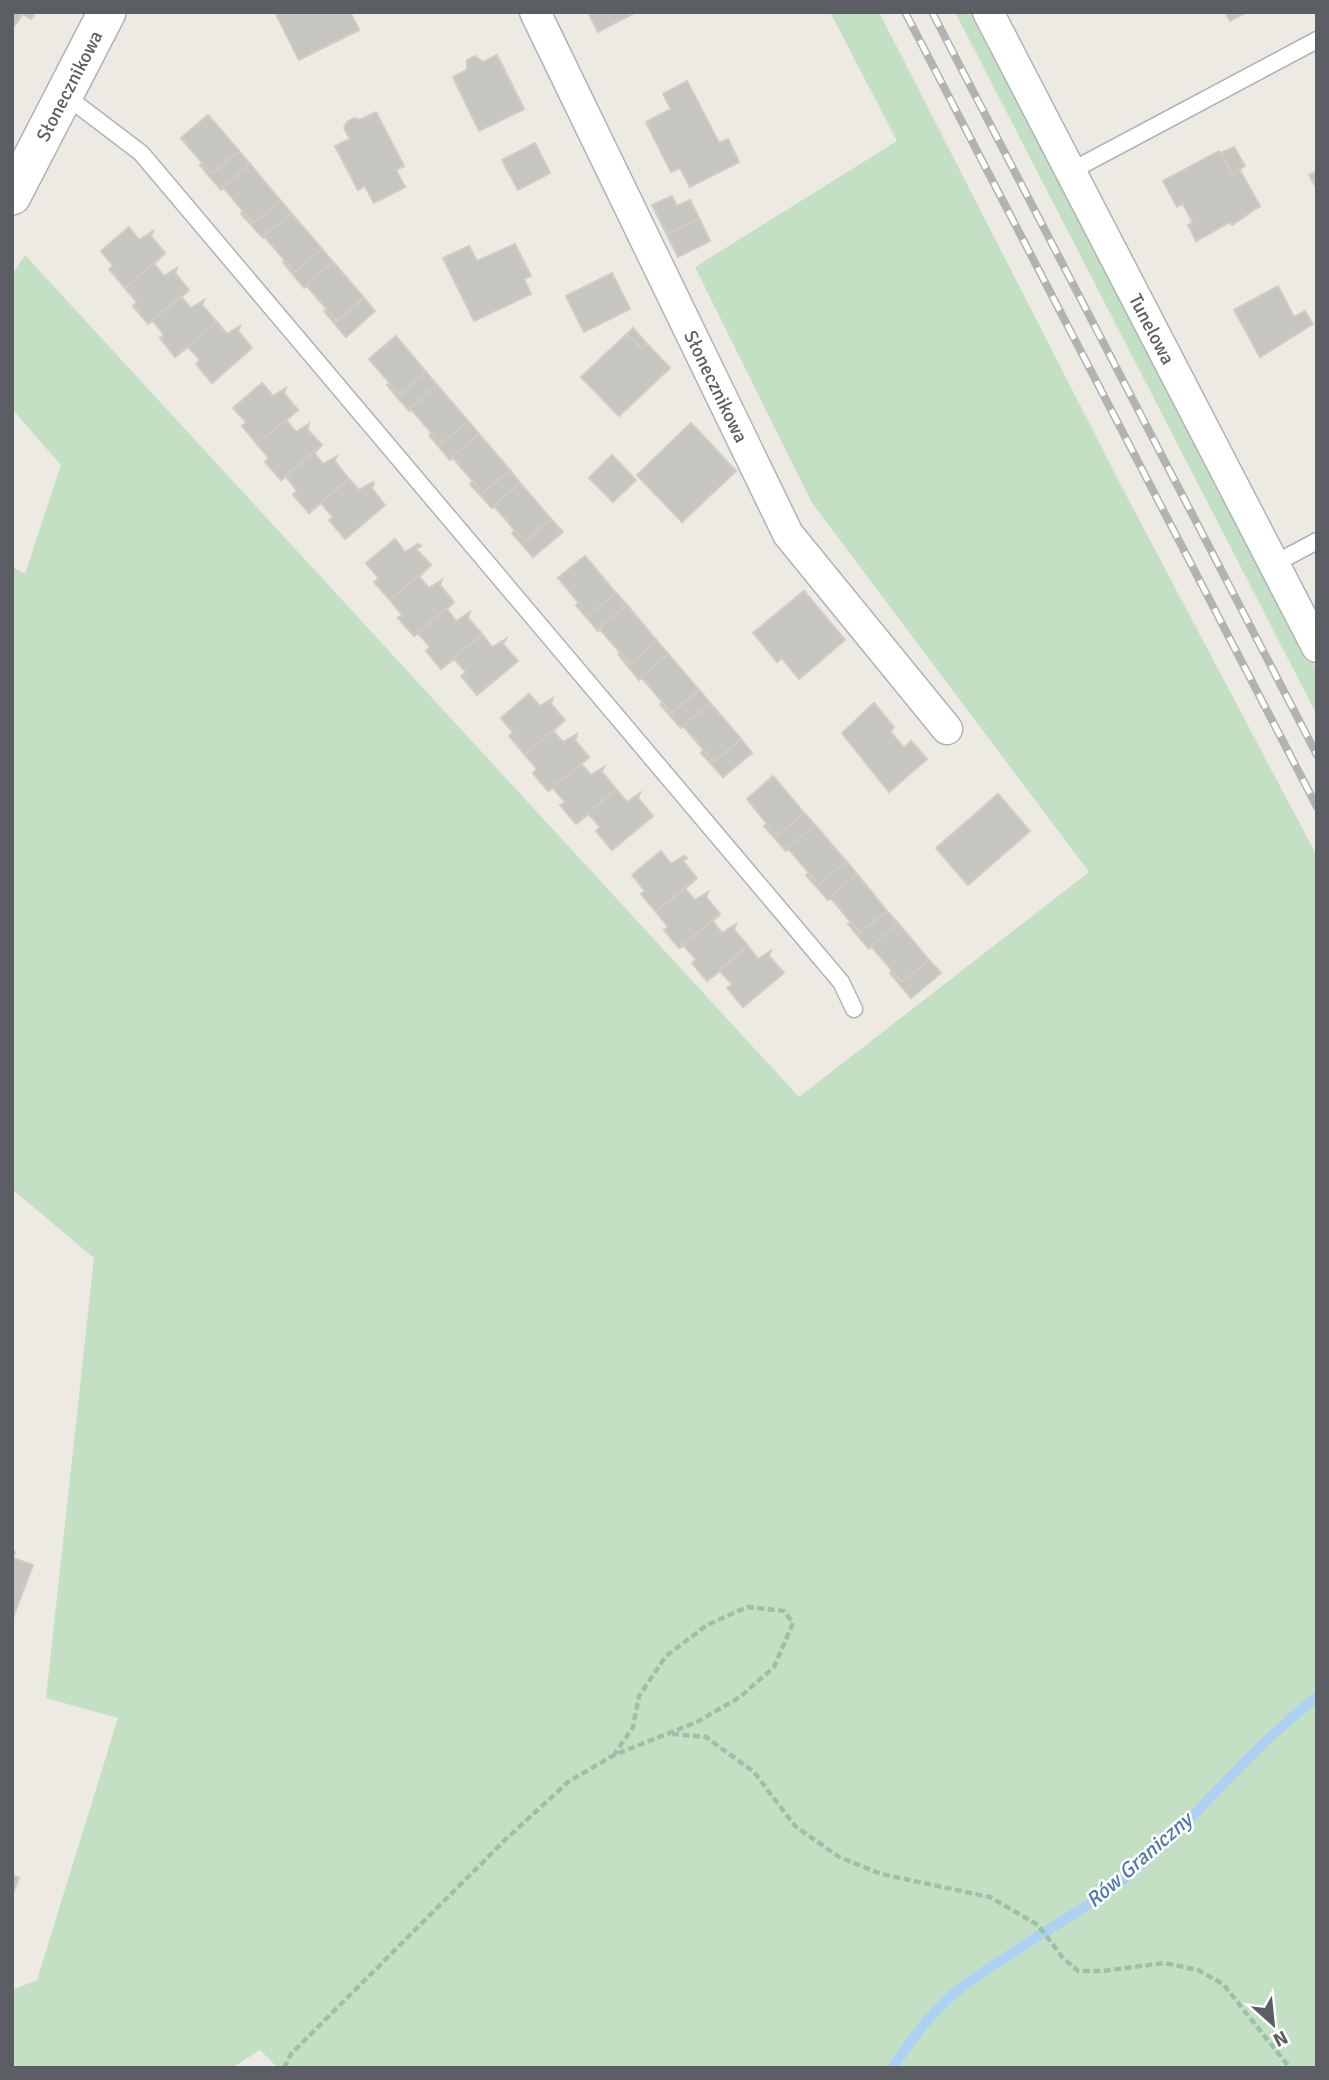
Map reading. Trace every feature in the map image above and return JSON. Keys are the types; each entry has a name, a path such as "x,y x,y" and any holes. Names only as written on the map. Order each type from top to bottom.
{"street":[{"name":"Słonecznikowa","path":"12,196 66,96 107,12"},
{"name":"Słonecznikowa","path":"534,12 788,534 947,729"},
{"name":"Tunelowa","path":"988,12 1317,647"}],"lane":[{"path":"1071,171 1317,40"},
{"path":"66,96 141,153 841,982 855,1009"},
{"path":"1274,564 1317,541"}],"path":[{"path":"284,2068 291,2054 507,1838 568,1782 614,1755 697,1722 740,1698 774,1667 793,1623 785,1611 747,1607 707,1625 666,1656 639,1696 633,1727 614,1755"},
{"path":"667,1734 706,1737 754,1772 795,1826 839,1857 881,1874 990,1897 1038,1925 1078,1971 1104,1971 1164,1963 1198,1970 1223,1984 1290,2068"}],"green space":[{"path":"830,12 879,12 1126,495 1317,856 1317,2068 278,2068 260,2050 232,2068 12,2068 12,1990 37,1980 118,1718 46,1698 94,1258 12,1189 12,567 25,574 61,465 12,409 12,275 25,255 799,1097 1089,872 812,503 695,267 897,141"},
{"path":"955,12 976,12 1317,671 1317,715"}],"building":[{"path":"12,12 36,12 31,19 23,14 12,29"},
{"path":"275,12 350,12 359,30 299,60"},
{"path":"588,12 636,12 598,32"},
{"path":"1225,12 1247,12 1230,21"},
{"path":"497,55 524,109 479,131 453,77 467,70 467,60 475,56 483,62"},
{"path":"687,81 719,143 728,139 739,162 690,187 680,168 671,172 646,122 671,109 663,94"},
{"path":"376,112 404,166 396,170 405,187 374,203 365,186 358,190 335,146 350,139 344,128 347,122 354,118 360,120"},
{"path":"208,115 239,151 212,174 181,138"},
{"path":"535,143 550,173 518,190 502,160"},
{"path":"1234,147 1245,166 1232,174 1221,153"},
{"path":"239,151 250,164 221,190 200,165 202,163 212,174"},
{"path":"1219,151 1232,174 1239,169 1260,206 1232,225 1230,222 1196,241 1188,225 1193,223 1183,204 1177,207 1163,181"},
{"path":"250,164 281,201 253,223 223,187"},
{"path":"1317,171 1317,189 1309,175"},
{"path":"672,196 677,206 690,200 699,218 667,235 652,205"},
{"path":"281,201 291,213 263,238 241,214 243,211 253,223"},
{"path":"291,213 322,249 295,272 264,236"},
{"path":"699,218 710,241 678,257 667,235"},
{"path":"129,227 139,240 153,231 151,236 165,253 125,288 109,269 113,266 101,251"},
{"path":"515,244 531,276 524,279 531,294 474,321 443,258 469,246 477,261"},
{"path":"322,249 333,262 304,288 283,262 285,260 295,272"},
{"path":"165,253 154,264 164,276 177,268 175,273 189,290 148,324 133,306 137,302 125,288"},
{"path":"333,262 364,298 337,321 306,285"},
{"path":"612,273 630,309 584,332 566,296"},
{"path":"1278,286 1294,317 1305,311 1313,324 1260,357 1234,310"},
{"path":"189,290 181,297 191,308 204,300 202,305 217,322 175,357 160,338 164,335 153,321 148,324"},
{"path":"364,298 375,311 346,337 324,311 327,309 337,321"},
{"path":"217,322 227,334 240,326 238,331 252,348 212,383 196,364 200,360 188,347 175,357"},
{"path":"633,328 647,344 642,349 627,334"},
{"path":"627,334 642,349 647,344 670,368 619,416 581,377"},
{"path":"396,336 426,372 400,395 369,359"},
{"path":"426,372 437,385 409,411 387,385 390,383 400,395"},
{"path":"262,383 273,396 286,388 284,393 298,410 257,444 242,426 246,422 233,408"},
{"path":"437,385 468,421 441,444 410,408"},
{"path":"298,410 286,420 296,432 309,424 307,429 322,445 281,480 265,462 269,458 257,444"},
{"path":"468,421 479,434 450,460 429,435 432,432 441,444"},
{"path":"691,423 736,471 682,522 637,475"},
{"path":"479,434 510,470 483,493 452,457"},
{"path":"322,445 314,453 323,464 337,456 335,461 349,479 309,513 293,495 297,491 286,477 281,480"},
{"path":"612,455 636,480 613,502 589,478"},
{"path":"510,470 520,483 492,508 470,484 473,481 483,493"},
{"path":"349,479 359,490 373,482 371,487 385,505 345,539 329,520 333,517 321,503 309,513"},
{"path":"520,483 551,519 525,542 494,506"},
{"path":"551,519 563,532 533,557 512,533 515,530 525,542"},
{"path":"395,539 405,552 418,544 421,546 416,549 431,565 390,600 374,582 379,578 366,563"},
{"path":"585,556 616,593 589,615 558,578"},
{"path":"431,565 419,577 429,588 442,580 440,585 454,602 414,636 398,618 402,615 390,600"},
{"path":"804,591 845,640 799,679 782,658 777,662 753,633"},
{"path":"616,593 627,605 598,631 576,605 579,603 589,615"},
{"path":"454,602 447,609 456,621 470,612 468,618 482,634 441,669 426,651 430,647 418,633 414,636"},
{"path":"627,605 657,641 630,664 599,628"},
{"path":"482,634 492,647 506,639 503,644 518,661 477,695 461,676 466,672 454,659 441,669"},
{"path":"657,641 668,654 639,680 618,654 620,652 630,664"},
{"path":"668,654 699,690 672,713 641,677"},
{"path":"699,690 710,703 681,728 660,704 662,702 672,713"},
{"path":"529,694 540,706 553,698 551,704 565,720 525,755 509,736 513,733 501,718"},
{"path":"710,703 741,739 714,762 683,726"},
{"path":"874,703 894,727 890,731 904,748 911,741 927,759 889,792 842,733"},
{"path":"565,720 553,731 563,742 577,734 575,740 589,757 548,791 533,773 537,769 525,755"},
{"path":"741,739 752,753 723,777 701,753 704,750 714,762"},
{"path":"589,757 581,764 591,775 604,767 602,772 616,789 576,824 560,805 565,802 553,788 548,791"},
{"path":"773,776 804,813 777,836 747,799"},
{"path":"616,789 627,802 640,793 638,798 653,816 612,850 596,831 600,827 589,814 576,824"},
{"path":"998,794 1030,831 968,885 936,848"},
{"path":"804,813 815,825 786,851 764,826 767,824 777,836"},
{"path":"815,825 846,861 819,885 788,848"},
{"path":"661,851 671,864 684,856 687,858 683,861 697,878 656,912 641,894 645,891 632,875"},
{"path":"846,861 857,874 828,900 806,875 809,873 819,885"},
{"path":"857,874 887,911 860,933 830,897"},
{"path":"697,878 685,889 695,900 708,892 706,897 720,914 679,948 664,930 668,927 656,912"},
{"path":"887,911 898,923 869,949 848,924 851,922 860,933"},
{"path":"720,914 713,921 722,933 736,924 734,930 748,946 707,981 692,963 696,959 684,946 679,948"},
{"path":"898,923 929,960 902,982 871,946"},
{"path":"748,946 758,959 771,951 769,956 784,973 743,1007 727,988 732,984 720,971 707,981"},
{"path":"929,960 941,973 911,998 890,973 892,971 902,982"},
{"path":"12,1550 15,1552 13,1558 33,1565 12,1620"},
{"path":"12,1875 19,1878 12,1895"}],"waterway":[{"name":"Rów Graniczny","path":"892,2068 922,2027 957,1991 1096,1899 1140,1866 1249,1758 1317,1697"}],"railway":[{"path":"905,12 1317,807"},
{"path":"932,12 1317,755"}]}
